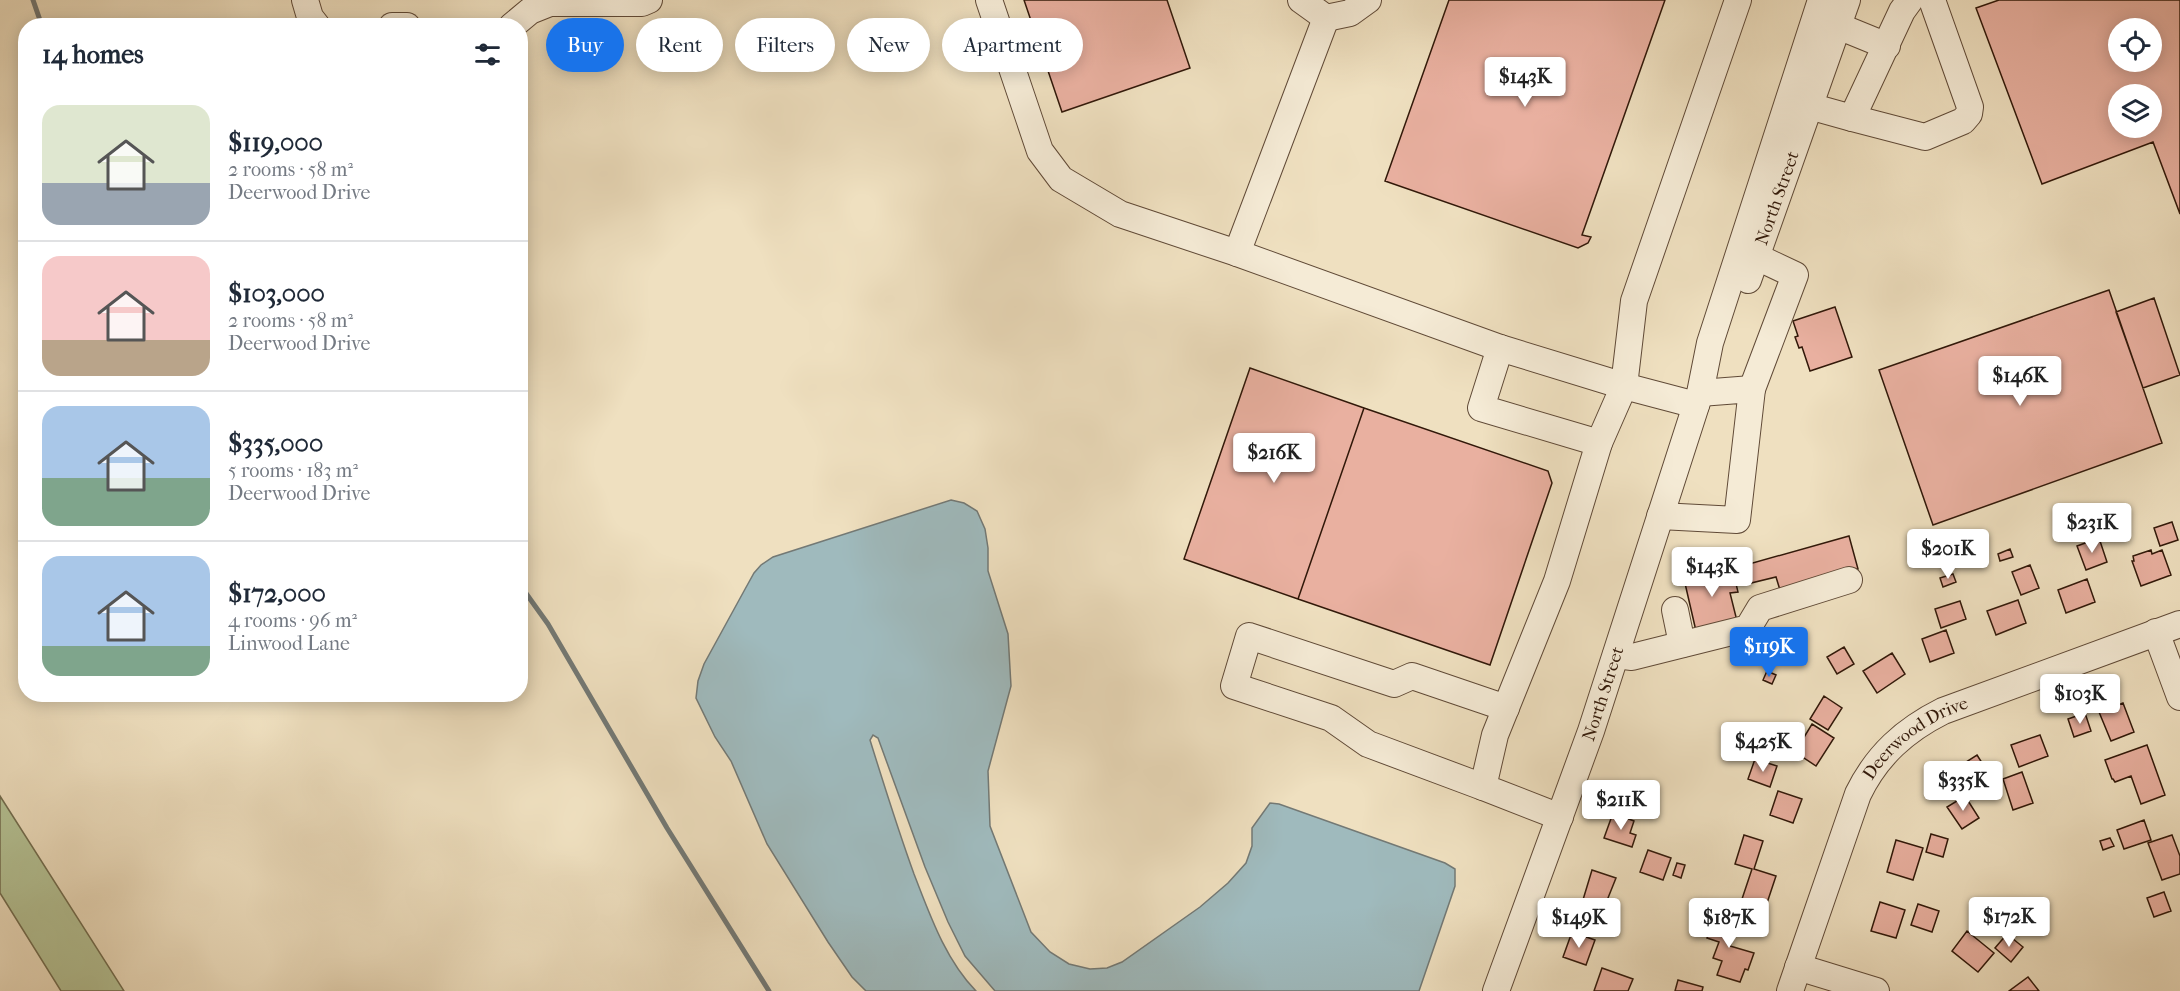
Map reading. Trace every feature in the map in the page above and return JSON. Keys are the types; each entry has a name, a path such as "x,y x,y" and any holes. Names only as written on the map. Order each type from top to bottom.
{"street":[{"path":"305,0 311,18"},
{"path":"522,18 530,11 550,3 642,3 649,0"},
{"path":"989,0 1040,151 1061,179 1120,214 1237,253 1500,348 1624,386 1698,399 1752,389"},
{"path":"1301,0 1326,18 1350,13 1368,0"},
{"path":"1483,788 1495,735 1557,580 1599,443 1624,386 1634,301 1738,0"},
{"name":"North Street","path":"1496,991 1592,731 1698,399 1710,343 1821,0"},
{"name":"North Street","path":"1698,399 1724,346 1847,0"},
{"path":"1852,118 1902,11 1910,0"},
{"path":"1809,106 1925,137 1963,121 1971,107 1932,0"},
{"path":"1237,253 1326,18"},
{"path":"1838,26 1887,46"},
{"path":"1660,516 1737,520 1752,389 1795,275 1756,257"},
{"path":"1500,348 1481,408 1599,443"},
{"path":"1616,655 1632,657 1748,628 1760,608 1849,580"},
{"path":"1675,610 1682,644"},
{"path":"2168,628 2180,697"},
{"name":"Deerwood Drive","path":"1790,991 1858,794 1872,768 1891,745 1923,721 1943,711 2168,628"},
{"path":"1506,708 1412,675 1394,684 1249,636 1234,686 1331,718 1368,744 1560,817"},
{"path":"1798,967 1876,991"}],"green space":[{"path":"0,796 124,991 61,991 0,893"}],"water":[{"path":"951,500 964,503 977,511 985,529 988,571 1008,634 1011,686 988,771 990,826 1031,932 1050,952 1069,964 1090,969 1107,968 1122,962 1200,907 1228,883 1246,863 1252,846 1252,828 1270,803 1279,804 1445,863 1455,869 1455,886 1419,991 995,991 965,956 948,922 925,867 878,738 873,735 870,740 875,757 902,841 926,905 955,965 976,991 866,991 852,977 767,844 731,761 715,737 696,698 698,681 704,664 754,573 761,565 773,557"}],"building":[{"path":"1024,0 1167,0 1190,68 1062,112 1048,72 1083,72 1083,18 1030,18"},
{"path":"1449,0 1665,0 1582,235 1591,237 1588,243 1578,248 1385,181"},
{"path":"1999,0 2180,0 2180,214 2153,142 2042,184 1976,8"},
{"path":"2109,290 2162,443 1933,525 1879,370"},
{"path":"2154,298 2180,375 2143,388 2116,312"},
{"path":"1835,307 1852,357 1810,371 1802,347 1799,348 1795,337 1798,336 1793,321"},
{"path":"1250,368 1364,408 1298,599 1184,559"},
{"path":"1364,408 1548,471 1552,483 1490,665 1298,599"},
{"path":"2172,522 2178,540 2160,546 2154,528"},
{"path":"1849,536 1858,569 1780,590 1776,577 1747,584 1742,566"},
{"path":"2099,538 2107,562 2086,570 2077,546"},
{"path":"2010,549 2013,557 2000,561 1998,554"},
{"path":"2151,550 2152,554 2162,550 2171,575 2141,586 2132,561 2134,561 2133,556"},
{"path":"2030,565 2039,588 2021,595 2012,572"},
{"path":"1732,567 1738,592 1730,593 1737,621 1696,631 1684,579"},
{"path":"1953,574 1956,582 1943,587 1940,578"},
{"path":"2087,579 2095,602 2066,613 2058,590"},
{"path":"2018,600 2026,623 1996,635 1987,611"},
{"path":"1960,601 1966,619 1941,628 1935,609"},
{"path":"1946,630 1954,653 1930,662 1922,639"},
{"path":"1844,647 1854,664 1837,674 1827,657"},
{"path":"1892,653 1905,674 1877,693 1863,671"},
{"path":"1767,671 1776,675 1772,684 1763,680"},
{"path":"1824,696 1842,708 1828,730 1810,719"},
{"path":"2123,703 2134,732 2111,741 2099,712"},
{"path":"2085,713 2091,731 2074,737 2068,719"},
{"path":"1812,724 1834,738 1816,766 1795,752"},
{"path":"2040,735 2048,756 2019,767 2011,745"},
{"path":"2147,745 2165,795 2141,804 2131,776 2115,782 2105,760"},
{"path":"1977,755 1991,777 1981,783 1986,790 1972,799 1967,791 1962,794 1949,773"},
{"path":"1755,759 1777,766 1770,787 1748,779"},
{"path":"2022,772 2033,803 2013,810 2003,779"},
{"path":"1778,791 1802,799 1793,823 1770,815"},
{"path":"1965,796 1979,818 1962,829 1947,807"},
{"path":"1613,813 1634,821 1630,833 1636,835 1632,847 1604,838"},
{"path":"2144,820 2151,840 2124,849 2117,830"},
{"path":"1931,834 1948,839 1943,857 1926,852"},
{"path":"1744,835 1763,841 1754,869 1776,876 1766,906 1742,899 1752,869 1735,864"},
{"path":"2172,835 2180,856 2180,874 2162,880 2148,843"},
{"path":"2110,838 2114,846 2103,850 2100,841"},
{"path":"1896,840 1923,848 1913,880 1887,872"},
{"path":"1648,850 1671,858 1663,880 1640,872"},
{"path":"1677,863 1685,865 1681,878 1673,875"},
{"path":"1592,870 1616,878 1604,908 1609,909 1605,921 1579,913"},
{"path":"2164,892 2171,911 2154,917 2147,898"},
{"path":"1880,902 1905,910 1896,938 1871,931"},
{"path":"1918,904 1939,911 1932,932 1911,925"},
{"path":"1715,914 1738,922 1730,946 1754,953 1748,970 1745,969 1740,982 1717,975 1722,961 1713,958 1719,942 1707,938"},
{"path":"1967,931 1994,953 1978,972 1952,951"},
{"path":"1572,932 1595,940 1586,965 1563,957"},
{"path":"2007,934 2023,947 2011,962 1995,948"},
{"path":"1602,968 1633,979 1628,991 1594,991"},
{"path":"2028,977 2039,991 2009,991"},
{"path":"1678,980 1703,987 1702,991 1675,991"}],"waterway":[{"path":"33,0 39,18"},
{"path":"528,596 548,624 667,828 769,991"}]}
